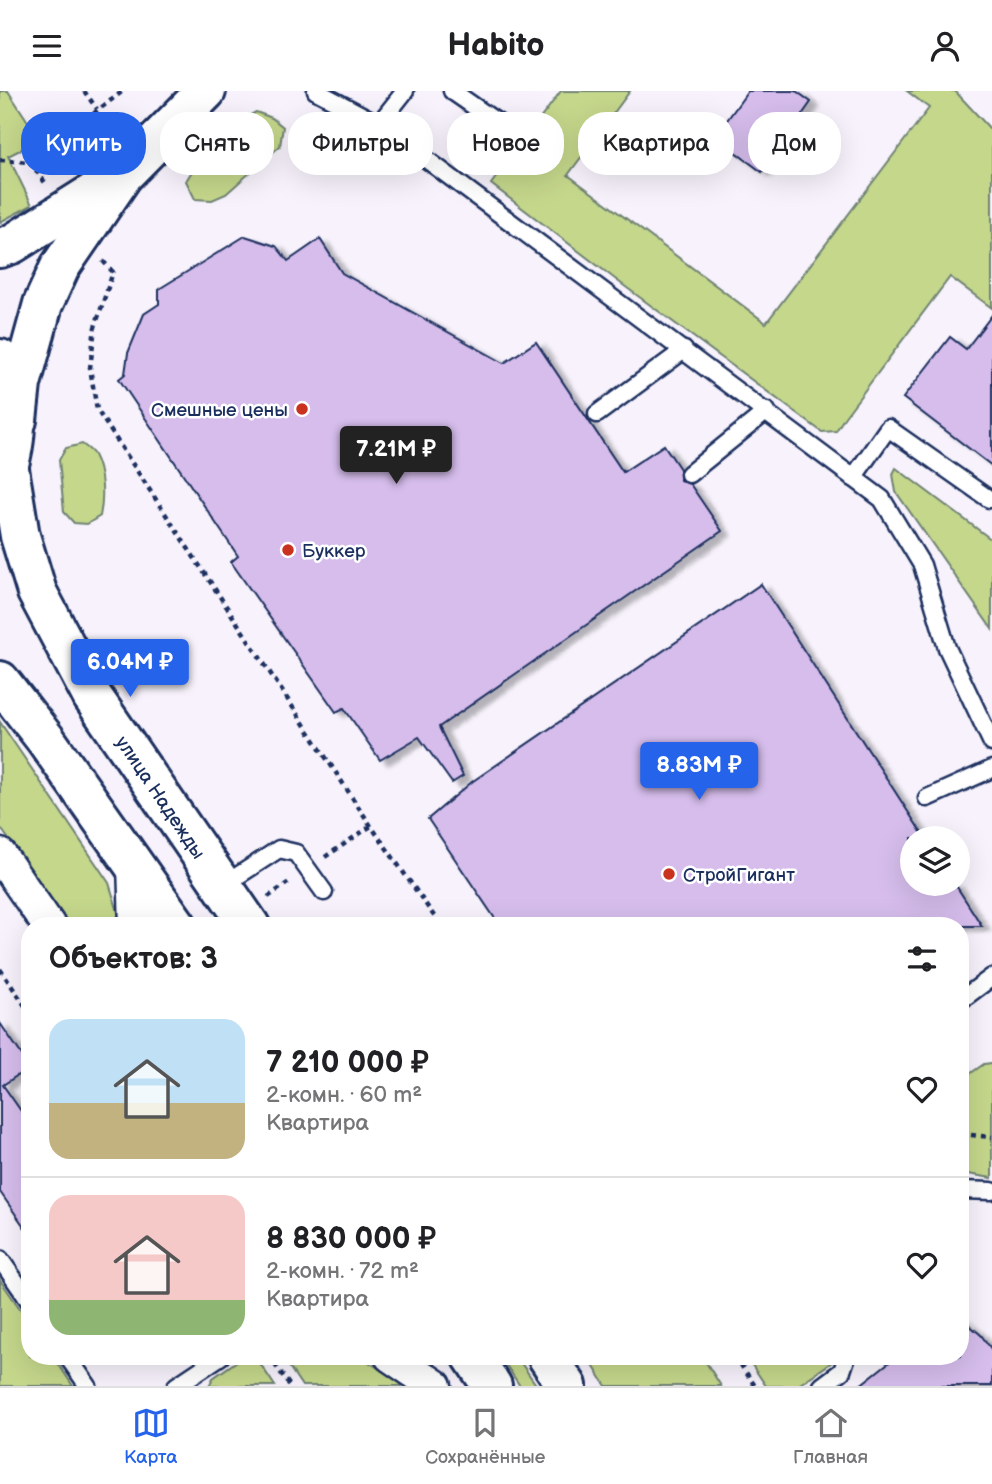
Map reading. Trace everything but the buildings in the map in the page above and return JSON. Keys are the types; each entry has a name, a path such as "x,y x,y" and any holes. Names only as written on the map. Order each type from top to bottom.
{"main road":[{"name":"улица Надежды","path":"206,91 73,223 60,267 43,304 21,384 17,420 4,479 37,593 92,696 244,917"},
{"path":"0,248 73,223"},
{"path":"0,359 17,420"},
{"path":"0,681 171,917"},
{"path":"478,1365 492,1386"},
{"path":"553,1365 567,1386"}],"street":[{"path":"0,855 43,917"},
{"path":"134,864 136,917"},
{"path":"404,1365 435,1386"}],"lane":[{"path":"316,91 356,112"},
{"path":"388,112 405,91"},
{"path":"452,91 482,112"},
{"path":"433,164 882,499 922,565 947,648 992,743"},
{"path":"597,414 684,350"},
{"path":"689,474 767,411"},
{"path":"853,478 888,428 989,499"},
{"path":"927,798 992,769"},
{"path":"222,886 279,849 296,853 324,892"},
{"path":"969,994 992,977"},
{"path":"969,1190 992,1191"},
{"path":"0,1259 21,1289"},
{"path":"73,1365 88,1386"},
{"path":"176,1386 208,1365"},
{"path":"822,1386 842,1371 844,1365"}],"path":[{"path":"84,91 97,109"},
{"path":"93,112 123,91"},
{"path":"0,160 21,161"},
{"path":"39,175 73,223 113,272 95,327 90,368 97,410 371,826 435,917"},
{"path":"0,969 21,1000"},
{"path":"969,1135 992,1137"},
{"path":"276,1365 290,1386"},
{"path":"741,1365 755,1386"}],"green space":[{"path":"0,91 8,91 22,112 21,150 8,156 32,205 0,222"},
{"path":"561,91 630,91 614,112 578,112 578,161 568,175 766,323 929,108 907,91 955,91 992,131 992,308 950,277 836,431 822,432 491,184 498,175 564,175 564,112 545,112"},
{"path":"274,120 283,127 280,146 274,151"},
{"path":"190,175 247,175 226,194 212,200 195,199 186,181"},
{"path":"82,444 94,455 102,485 100,516 87,524 74,523 64,512 59,460 66,448"},
{"path":"896,468 992,540 992,629 896,492 893,474"},
{"path":"0,722 109,883 118,917 65,917 0,827"},
{"path":"992,1063 992,1178 969,1174 969,1074 984,1064"},
{"path":"0,1280 21,1310 21,1365 59,1365 73,1386 0,1386"},
{"path":"231,1365 261,1365 275,1386 209,1386 213,1378"},
{"path":"288,1365 373,1365 407,1386 302,1386"},
{"path":"506,1365 522,1365 537,1386 520,1386"},
{"path":"593,1365 708,1365 721,1386 606,1386"},
{"path":"752,1365 828,1365 797,1386 766,1386"}],"place":[{"name":"Смешные цены","path":"302,409"},
{"name":"Буккер","path":"288,550"},
{"name":"СтройГигант","path":"669,874"}]}
